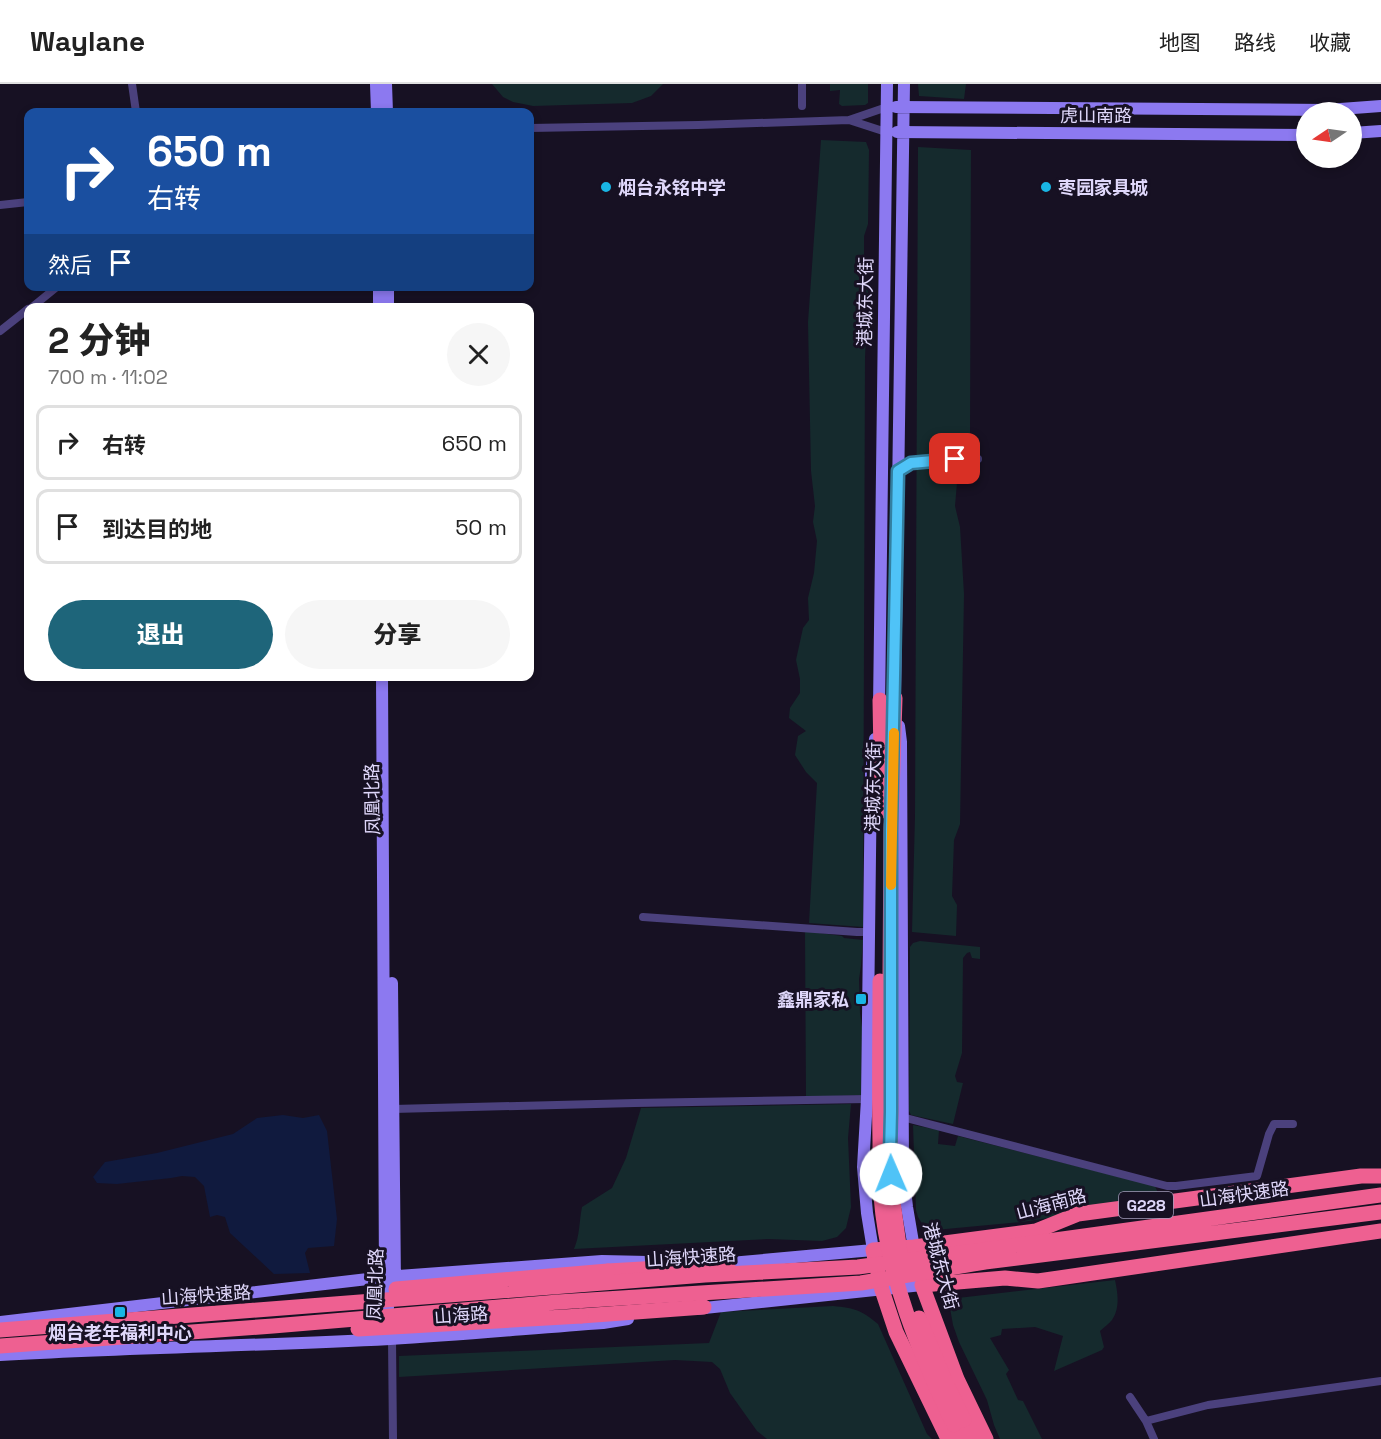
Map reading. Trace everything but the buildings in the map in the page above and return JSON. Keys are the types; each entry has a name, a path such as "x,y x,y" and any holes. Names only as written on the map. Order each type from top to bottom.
{"highway":[{"name":"港城东大街","path":"887,699 883,830 885,981 881,1186 886,1235 901,1296 919,1348 957,1431"},
{"name":"山海南路","path":"873,1250 1036,1231 1078,1214 1361,1176 1381,1176"},
{"path":"1036,1231 1159,1212 1381,1186"},
{"name":"山海快速路","path":"0,1330 705,1275 858,1267 1381,1195"},
{"name":"山海快速路","path":"0,1346 558,1302 861,1282 985,1262 1381,1212"},
{"path":"922,1285 1005,1278 1334,1233 1381,1220"},
{"path":"1005,1278 1038,1281 1381,1232"},
{"name":"港城东大街","path":"873,1250 882,1290 896,1332 957,1431 973,1439"},
{"path":"191,1315 285,1299 608,1271 728,1264"},
{"name":"港城东大街","path":"922,1285 957,1379 986,1439"},
{"path":"76,1340 228,1337 704,1307"}],"main road":[{"path":"376,84 377,108"},
{"path":"386,84 387,108"},
{"name":"港城东大街","path":"887,84 887,699 901,742 903,1172 907,1207 922,1285"},
{"name":"港城东大街","path":"873,1250 863,1167 867,1099 871,774 887,699 898,471 904,84"},
{"name":"虎山南路","path":"887,107 1327,110 1381,106"},
{"path":"1362,132 1381,131"},
{"name":"虎山南路","path":"886,132 1296,135"},
{"name":"凤凰北路","path":"382,681 392,1339"},
{"name":"凤凰北路","path":"390,681 393,1109 390,1276"},
{"path":"0,1322 390,1276 602,1261 728,1264 873,1250"},
{"name":"山海路","path":"0,1355 88,1349 392,1339 603,1323 704,1307 922,1285"}],"street":[{"path":"132,84 135,108"},
{"path":"802,84 802,106"},
{"path":"534,128 687,126 849,120 887,107"},
{"path":"849,120 886,132"},
{"path":"0,205 24,202"},
{"path":"36,303 52,291"},
{"path":"0,331 24,313"},
{"path":"898,471 911,463 978,459"},
{"path":"643,916 868,932"},
{"path":"393,1109 867,1099"},
{"path":"902,1117 1167,1186 1257,1176 1274,1124 1293,1125"},
{"path":"392,1339 393,1439"},
{"path":"1146,1421 1208,1405 1381,1381"},
{"path":"1130,1397 1146,1421 1154,1439"}],"green space":[{"path":"492,84 663,84 651,96 632,103 533,106 513,102 503,97"},
{"path":"830,84 868,84 868,103 842,106 839,104 840,90 830,91"},
{"path":"918,84 966,84 964,99 919,96"},
{"path":"821,140 866,142 869,150 868,224 864,236 864,260 868,289 865,358 863,927 809,923 817,783 806,772 795,755 798,736 806,731 789,718 790,708 800,693 796,660 803,628 809,620 808,598 814,573 817,541 813,522 815,506 811,471 808,322"},
{"path":"918,147 971,150 970,442 962,455 958,471 955,506 960,527 964,594 960,824 954,840 952,896 957,905 956,936 912,932 915,816"},
{"path":"805,931 863,940 859,979 862,1027 861,1095 806,1097"},
{"path":"920,941 980,947 980,959 972,958 970,952 963,958 962,1053 955,1076 957,1082 963,1083 953,1124 911,1115 909,1111 910,947 913,943"},
{"path":"851,1104 848,1138 851,1207 846,1228 837,1237 822,1241 769,1239 574,1249 582,1207 612,1188 626,1158 641,1108"},
{"path":"913,1125 939,1130 938,1144 955,1146 958,1136 1155,1186 1158,1193 1146,1198 1118,1201 1022,1222 935,1230 924,1227 916,1210"},
{"path":"1115,1280 1117,1306 1112,1320 1100,1331 1104,1347 1102,1350 1054,1371 1063,1336 1035,1327 1002,1329 1001,1335 990,1338 1009,1370 1006,1374 1018,1400 1023,1401 1042,1439 1000,1439 987,1400 959,1342 950,1308 958,1298"},
{"path":"833,1306 857,1310 878,1324 927,1434 932,1439 767,1439 757,1431 730,1393 720,1369 712,1362 675,1360 399,1377 399,1356 709,1343 721,1312"}],"water":[{"path":"283,1115 303,1118 319,1115 327,1131 337,1219 334,1246 308,1248 305,1253 310,1273 274,1274 230,1233 225,1217 217,1215 210,1217 204,1186 195,1177 182,1176 117,1184 97,1183 93,1177 105,1162 157,1153 233,1134 257,1118"}],"slow traffic":[{"path":"891,885 894,733"}],"place":[{"name":"烟台永铭中学","path":"606,187"},
{"name":"枣园家具城","path":"1046,187"},
{"name":"鑫鼎家私","path":"861,999"},
{"name":"烟台老年福利中心","path":"120,1312"}],"route":[{"path":"891,1174 891,830 898,471 911,463 955,459"}]}
